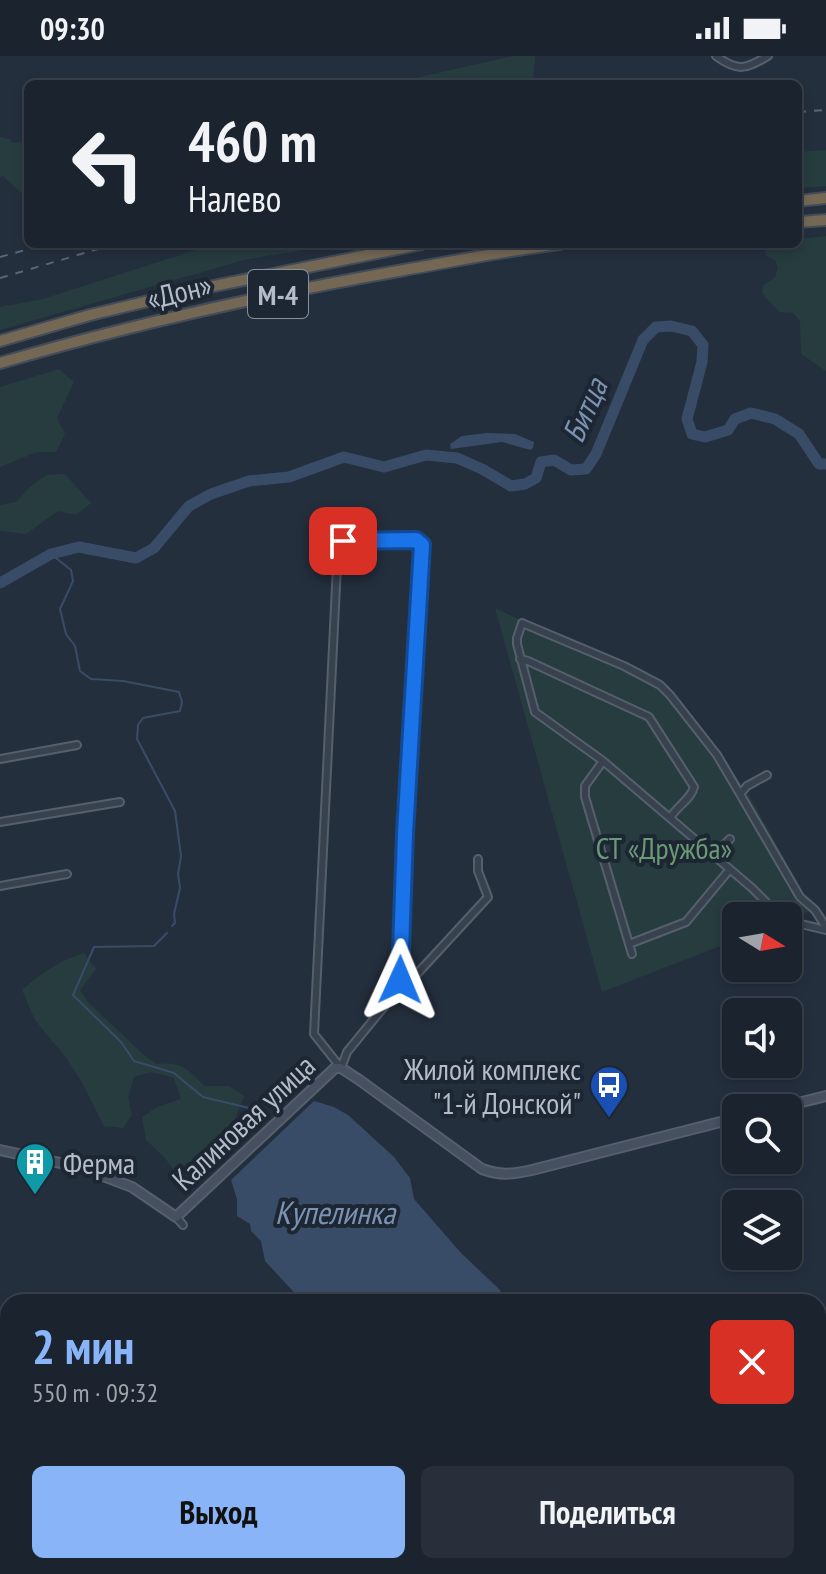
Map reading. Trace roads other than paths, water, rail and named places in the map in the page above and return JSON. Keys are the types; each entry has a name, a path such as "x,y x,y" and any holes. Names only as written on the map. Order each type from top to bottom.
{"highway":[{"path":"802,201 826,198"},
{"path":"802,222 826,220"},
{"name":"«Дон»","path":"0,341 90,315 199,289 402,248"},
{"name":"«Дон»","path":"0,363 212,307 536,248"}],"street":[{"path":"716,56 741,68 752,66 768,56"},
{"path":"341,1068 314,1034 338,545 343,541 416,540 422,545 401,918 401,986"},
{"path":"765,902 603,761 535,712 520,659 517,638 522,623 651,680 670,695 726,768 793,886 815,910 826,928"},
{"path":"520,659 649,717 694,787 670,818"},
{"path":"0,759 77,745"},
{"path":"603,761 585,786 585,797 632,954"},
{"path":"740,794 747,786 767,775"},
{"path":"0,822 120,802"},
{"path":"713,855 730,839"},
{"path":"341,1068 347,1052 401,986 417,974 488,897 478,871 478,859"},
{"path":"629,944 686,922 730,869"},
{"path":"0,886 67,874"},
{"path":"802,924 826,928"},
{"name":"Калиновая улица","path":"0,1150 79,1167 132,1187 176,1217 331,1070 341,1068 482,1169 495,1174 532,1170 722,1122"},
{"path":"802,1102 826,1096"},
{"path":"176,1217 183,1225"}],"water":[{"path":"515,434 534,442 533,448 530,450 502,442 451,449 450,444 462,436"},
{"name":"Купелинка","path":"314,1101 334,1107 348,1115 394,1157 410,1178 414,1199 501,1294 296,1294 265,1261 261,1241 251,1231 250,1224 237,1216 237,1199 231,1180"}],"waterway":[{"name":"Битца","path":"0,583 51,554 79,547 136,558 154,548 189,506 211,494 249,481 289,477 344,457 384,467 426,455 457,458 511,486 536,478 541,462 554,460 571,470 586,469 596,454 643,340 656,327 671,326 692,331 703,345 702,362 687,419 692,434 705,437 728,430 735,419 751,413 775,419 799,434 819,464 826,464"},
{"name":"Купелинка","path":"51,554 71,570 73,581 60,609 66,634 75,646 80,671 91,679 123,681 179,692 182,702 180,711 143,718 138,725 137,739 175,811 181,856 178,874 180,888 172,926"},
{"name":"Купелинка","path":"167,933 154,946 94,947 73,995 121,1042 134,1061 174,1073 203,1097 249,1108"}],"railway":[{"path":"802,112 826,110"},
{"path":"0,257 33,248"},
{"path":"0,278 101,248"}],"place":[{"name":"Жилой комплекс \"1-й Донской\"","path":"609,1119"},
{"name":"Ферма","path":"35,1196"}],"park label":[{"name":"СТ «Дружба»","path":"664,847"}]}
